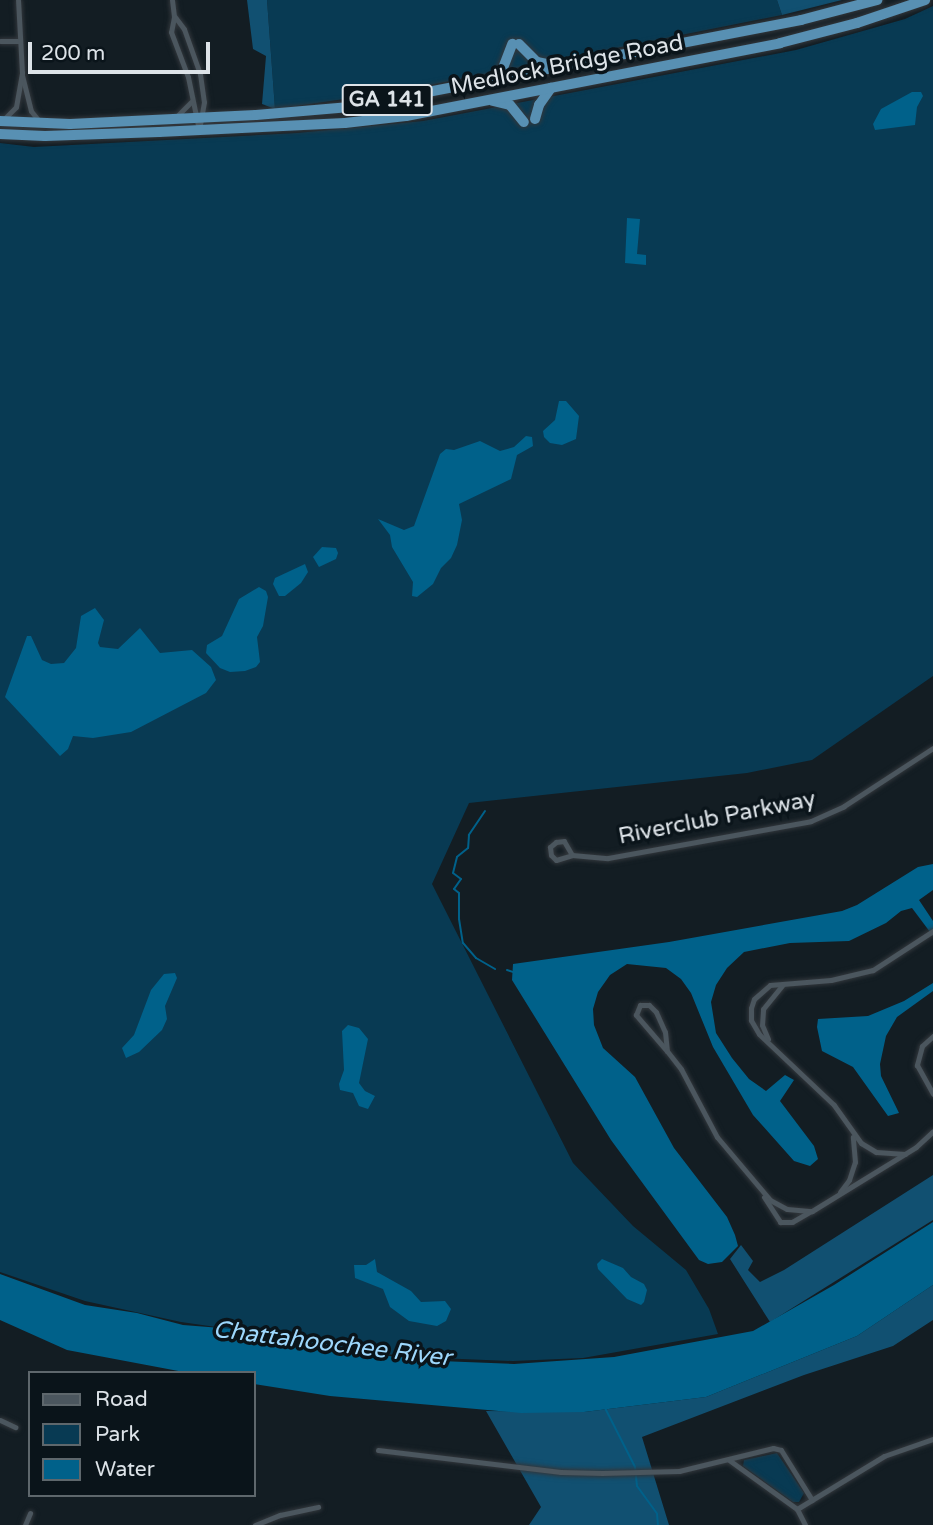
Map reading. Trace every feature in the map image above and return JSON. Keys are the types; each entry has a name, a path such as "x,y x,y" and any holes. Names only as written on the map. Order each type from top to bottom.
{"highway":[{"name":"Medlock Bridge Road","path":"1,121 44,124 199,118 350,107 801,20 877,0"},
{"name":"Medlock Bridge Road","path":"0,134 79,136 345,123 485,101 780,44 857,23 925,0"},
{"path":"494,79 515,44 537,62 563,66"},
{"path":"535,119 540,104 551,88"},
{"path":"485,101 510,106 524,122"}],"street":[{"path":"18,0 22,73 31,111 44,124"},
{"path":"172,0 174,17 171,32 184,65 200,130"},
{"path":"174,17 184,29 196,60 204,102 199,118"},
{"path":"0,41 20,41"},
{"path":"184,65 196,60"},
{"path":"1,121 16,107 22,73"},
{"path":"173,119 192,101"},
{"path":"204,102 220,117"},
{"name":"Riverclub Parkway","path":"572,855 608,858 811,821 844,806 933,748"},
{"path":"905,1154 876,1152 861,1143 834,1105 755,1028 751,1008 761,991 770,985 831,981 873,970 930,933"},
{"path":"770,1042 762,1026 763,1009 783,984"},
{"path":"667,1051 665,1032 656,1012 649,1005 640,1005 636,1015 681,1069 717,1137 761,1191 780,1222 792,1222 812,1211 905,1154 933,1132"},
{"path":"933,1036 922,1046 917,1065 933,1094"},
{"path":"832,1199 849,1180 855,1162 855,1143 849,1126"},
{"path":"761,1191 787,1209 812,1211"},
{"path":"0,1420 15,1427"},
{"path":"797,1509 884,1456 933,1439"},
{"path":"378,1450 561,1472 642,1473 679,1471 773,1448 781,1450 812,1500"},
{"path":"729,1460 797,1509 805,1525"},
{"path":"255,1525 280,1515 318,1507"},
{"path":"25,1525 30,1513"}],"green space":[{"path":"267,0 777,0 782,15 400,91 275,109"},
{"path":"933,6 933,676 812,760 747,773 469,803 432,884 573,1163 633,1226 686,1270 709,1309 718,1334 583,1358 513,1361 414,1357 377,1353 273,1330 230,1329 181,1322 85,1301 0,1272 0,143 34,147 297,133 423,121 796,50 905,19"},
{"path":"777,1453 804,1493 799,1502 793,1502 743,1466 744,1460"}],"shaded area":[{"path":"247,0 267,0 275,109 262,104 266,56 253,49"},
{"path":"777,0 842,0 782,15"},
{"path":"933,1175 933,1220 770,1322 730,1259 741,1245 753,1261 748,1270 760,1282 784,1270"},
{"path":"933,1285 933,1320 893,1346 804,1375 642,1437 669,1525 529,1525 541,1507 486,1411 584,1412 706,1397 857,1336"}],"water":[{"path":"912,92 921,92 923,96 917,107 915,125 875,130 873,124 881,109"},
{"path":"627,218 640,219 637,254 646,255 646,265 625,263"},
{"path":"559,401 566,401 579,416 576,439 562,445 550,443 544,437 543,431 555,420"},
{"path":"526,436 532,437 533,446 517,455 511,479 459,504 462,520 457,545 451,558 441,568 433,584 417,597 412,596 413,582 392,547 390,535 378,519 404,530 414,526 440,454 446,449 454,450 480,441 500,451 514,447"},
{"path":"322,547 336,548 338,553 336,559 319,567 313,557"},
{"path":"305,564 308,572 301,583 285,596 279,596 273,584 275,578"},
{"path":"259,587 266,591 268,597 263,626 257,637 260,662 256,667 245,671 230,672 220,668 206,653 207,645 222,636 239,599"},
{"path":"95,608 104,620 98,643 100,647 118,649 140,628 160,653 192,650 211,667 216,680 206,693 131,732 93,738 73,736 68,749 60,756 5,697 27,636 31,636 42,660 51,664 64,663 76,648 81,616"},
{"path":"933,864 933,890 919,900 933,921 933,936 912,908 901,911 886,923 849,941 790,943 744,952 727,968 716,985 711,1002 716,1033 749,1079 766,1091 785,1075 794,1080 780,1101 814,1146 818,1159 810,1166 794,1161 753,1115 713,1047 691,993 681,979 666,968 627,964 610,975 598,992 593,1009 594,1025 603,1048 635,1077 674,1148 727,1217 735,1235 738,1246 722,1262 708,1264 699,1260 611,1140 512,980 513,964 669,942 842,911 857,905 918,867"},
{"path":"175,973 177,978 165,1006 167,1019 162,1030 139,1052 126,1058 122,1048 134,1035 151,990 164,974"},
{"path":"933,983 933,991 897,1017 886,1036 880,1064 881,1076 899,1113 888,1116 853,1067 822,1051 818,1019 868,1016 904,1001"},
{"path":"348,1025 359,1028 368,1039 359,1083 365,1091 375,1096 368,1109 359,1106 353,1093 340,1090 339,1084 344,1070 342,1031"},
{"path":"933,1222 933,1285 857,1336 706,1397 584,1412 521,1413 330,1396 256,1384 256,1371 178,1371 67,1350 0,1320 0,1274 85,1305 137,1313 183,1325 284,1333 378,1355 514,1364 614,1357 753,1331 834,1285"},
{"path":"375,1259 377,1272 411,1291 421,1302 445,1301 451,1309 446,1321 437,1326 409,1321 390,1307 383,1289 355,1278 354,1265 366,1265"},
{"path":"602,1259 623,1268 631,1277 644,1284 647,1290 641,1305 627,1299 598,1269 597,1264"}],"waterway":[{"path":"485,811 469,835 468,848 457,857 453,873 461,879 454,889 459,893 463,943 476,958 495,969"},
{"path":"507,970 513,972"},
{"path":"605,1408 635,1467 637,1486 657,1514 658,1525"}],"water label":[{"name":"Chattahoochee River","path":"332,1344"}]}
